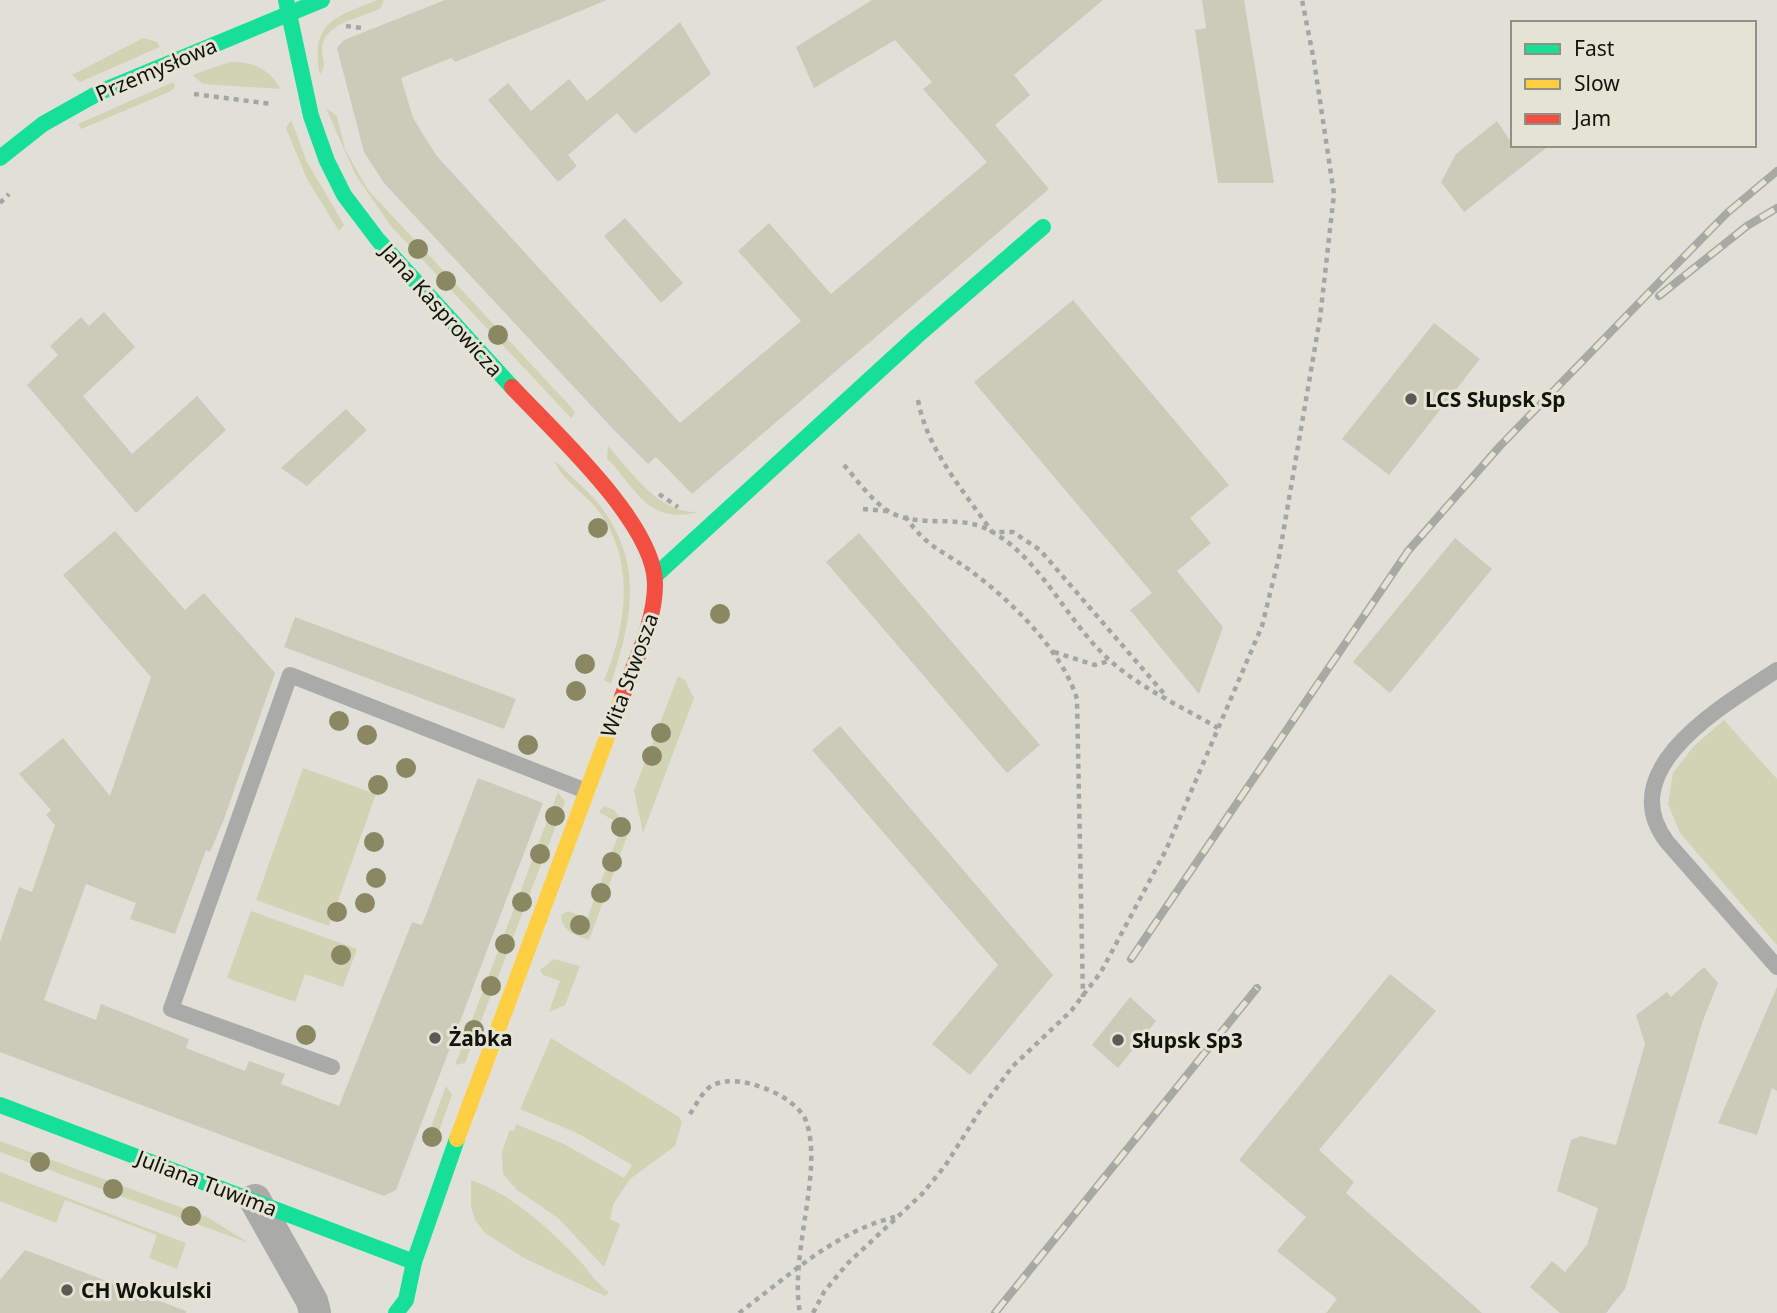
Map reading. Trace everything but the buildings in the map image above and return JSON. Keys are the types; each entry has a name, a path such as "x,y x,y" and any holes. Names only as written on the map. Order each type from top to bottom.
{"street":[{"name":"Przemysłowa","path":"0,158 35,130 73,106 287,7 322,0"},
{"name":"Jana Kasprowicza","path":"287,7 303,92 316,135 338,185 362,221 436,307 621,506 641,536 657,574"},
{"path":"657,574 917,336 1043,227"},
{"name":"Wita Stwosza","path":"396,1313 405,1300 414,1262 645,635 656,595 657,574"},
{"name":"Juliana Tuwima","path":"0,1105 414,1262"},
{"path":"255,1200 312,1301 315,1313"}],"lane":[{"path":"1777,670 1688,733 1663,768 1652,805 1653,818 1667,842 1777,967"},
{"path":"332,1067 171,1009 290,675 586,791"}],"path":[{"path":"813,1313 824,1292 847,1264 922,1194 945,1166 981,1109 1012,1067 1083,998 1116,947 1166,850 1262,626 1271,593 1320,318 1334,194 1302,0"},
{"path":"338,30 350,24 362,28"},
{"path":"188,93 266,102 278,107"},
{"path":"918,400 921,418 934,448 992,532 1028,563 1090,641 1138,683 1219,728"},
{"path":"844,465 889,512"},
{"path":"650,485 670,503 688,509"},
{"path":"863,509 968,522 992,532 1013,532 1040,550 1170,701"},
{"path":"905,516 920,538 970,570 1004,598 1054,652 1077,699 1083,998"},
{"path":"1054,652 1095,665 1110,661"},
{"path":"690,1114 709,1087 730,1080 766,1087 794,1107 805,1119 811,1161 798,1268 800,1313"},
{"path":"739,1313 798,1268 865,1224 897,1216"}],"green space":[{"path":"384,0 381,8 346,22 324,39 324,65 320,75 319,43 329,24 349,11"},
{"path":"143,38 157,42 160,47 80,82 72,75"},
{"path":"230,62 246,63 260,68 272,77 281,89 203,84 192,75"},
{"path":"173,82 175,87 169,92 81,129 78,124"},
{"path":"326,108 337,116 345,149 368,190 572,408 575,413 571,418 390,225 355,174"},
{"path":"291,120 307,162 344,225 339,231 307,179 286,128"},
{"path":"608,446 659,499 684,511 699,512 667,514 645,502 607,458"},
{"path":"555,461 601,507 615,529 624,551 629,572 628,616 611,684 604,680 618,638 624,593 618,549 597,509 567,480"},
{"path":"678,676 685,680 694,698 643,833 634,791"},
{"path":"1724,720 1777,779 1777,945 1680,833 1668,804 1673,773 1694,746"},
{"path":"303,768 376,794 329,926 256,900"},
{"path":"558,792 565,802 465,1063 455,1065"},
{"path":"604,806 614,810 629,831 589,940 567,929 561,915 568,911 587,919 622,825 599,812"},
{"path":"251,911 357,949 343,987 305,974 295,1002 227,978"},
{"path":"554,959 580,966 565,1005 549,1012 560,981 543,975 540,970"},
{"path":"551,1038 679,1117 682,1122 675,1146 630,1179 614,1203 610,1219 620,1224 604,1267 558,1218 517,1190 503,1174 502,1151 510,1130 514,1131 516,1124 564,1144 624,1178 632,1165 579,1134 520,1109"},
{"path":"446,1086 452,1095 434,1145 427,1138"},
{"path":"0,1141 207,1217 249,1243 0,1152"},
{"path":"0,1172 186,1243 177,1269 149,1258 157,1235 65,1200 56,1223 0,1201"},
{"path":"471,1180 502,1194 530,1214 609,1292 605,1296 524,1258 485,1233 475,1220 471,1207"}],"railway":[{"path":"1131,959 1408,551 1500,446 1727,213 1777,171"},
{"path":"1659,296 1747,226 1777,208"},
{"path":"995,1313 1257,988"}],"traffic: fast":[{"path":"286,0 311,116 327,161 344,195 378,240 512,387"},
{"path":"0,158 43,124 100,92 322,0"},
{"path":"657,574 917,336 1043,227"},
{"path":"0,1105 414,1262"},
{"path":"396,1313 406,1300 414,1262 457,1139"}],"traffic: slow":[{"path":"457,1139 622,697"}],"traffic: jam":[{"path":"512,387 621,506 651,560 655,584 652,613 622,697"}],"place":[{"name":"LCS Słupsk Sp","path":"1411,399"},
{"name":"Żabka","path":"435,1038"},
{"name":"Słupsk Sp3","path":"1118,1040"},
{"name":"CH Wokulski","path":"67,1290"}]}
